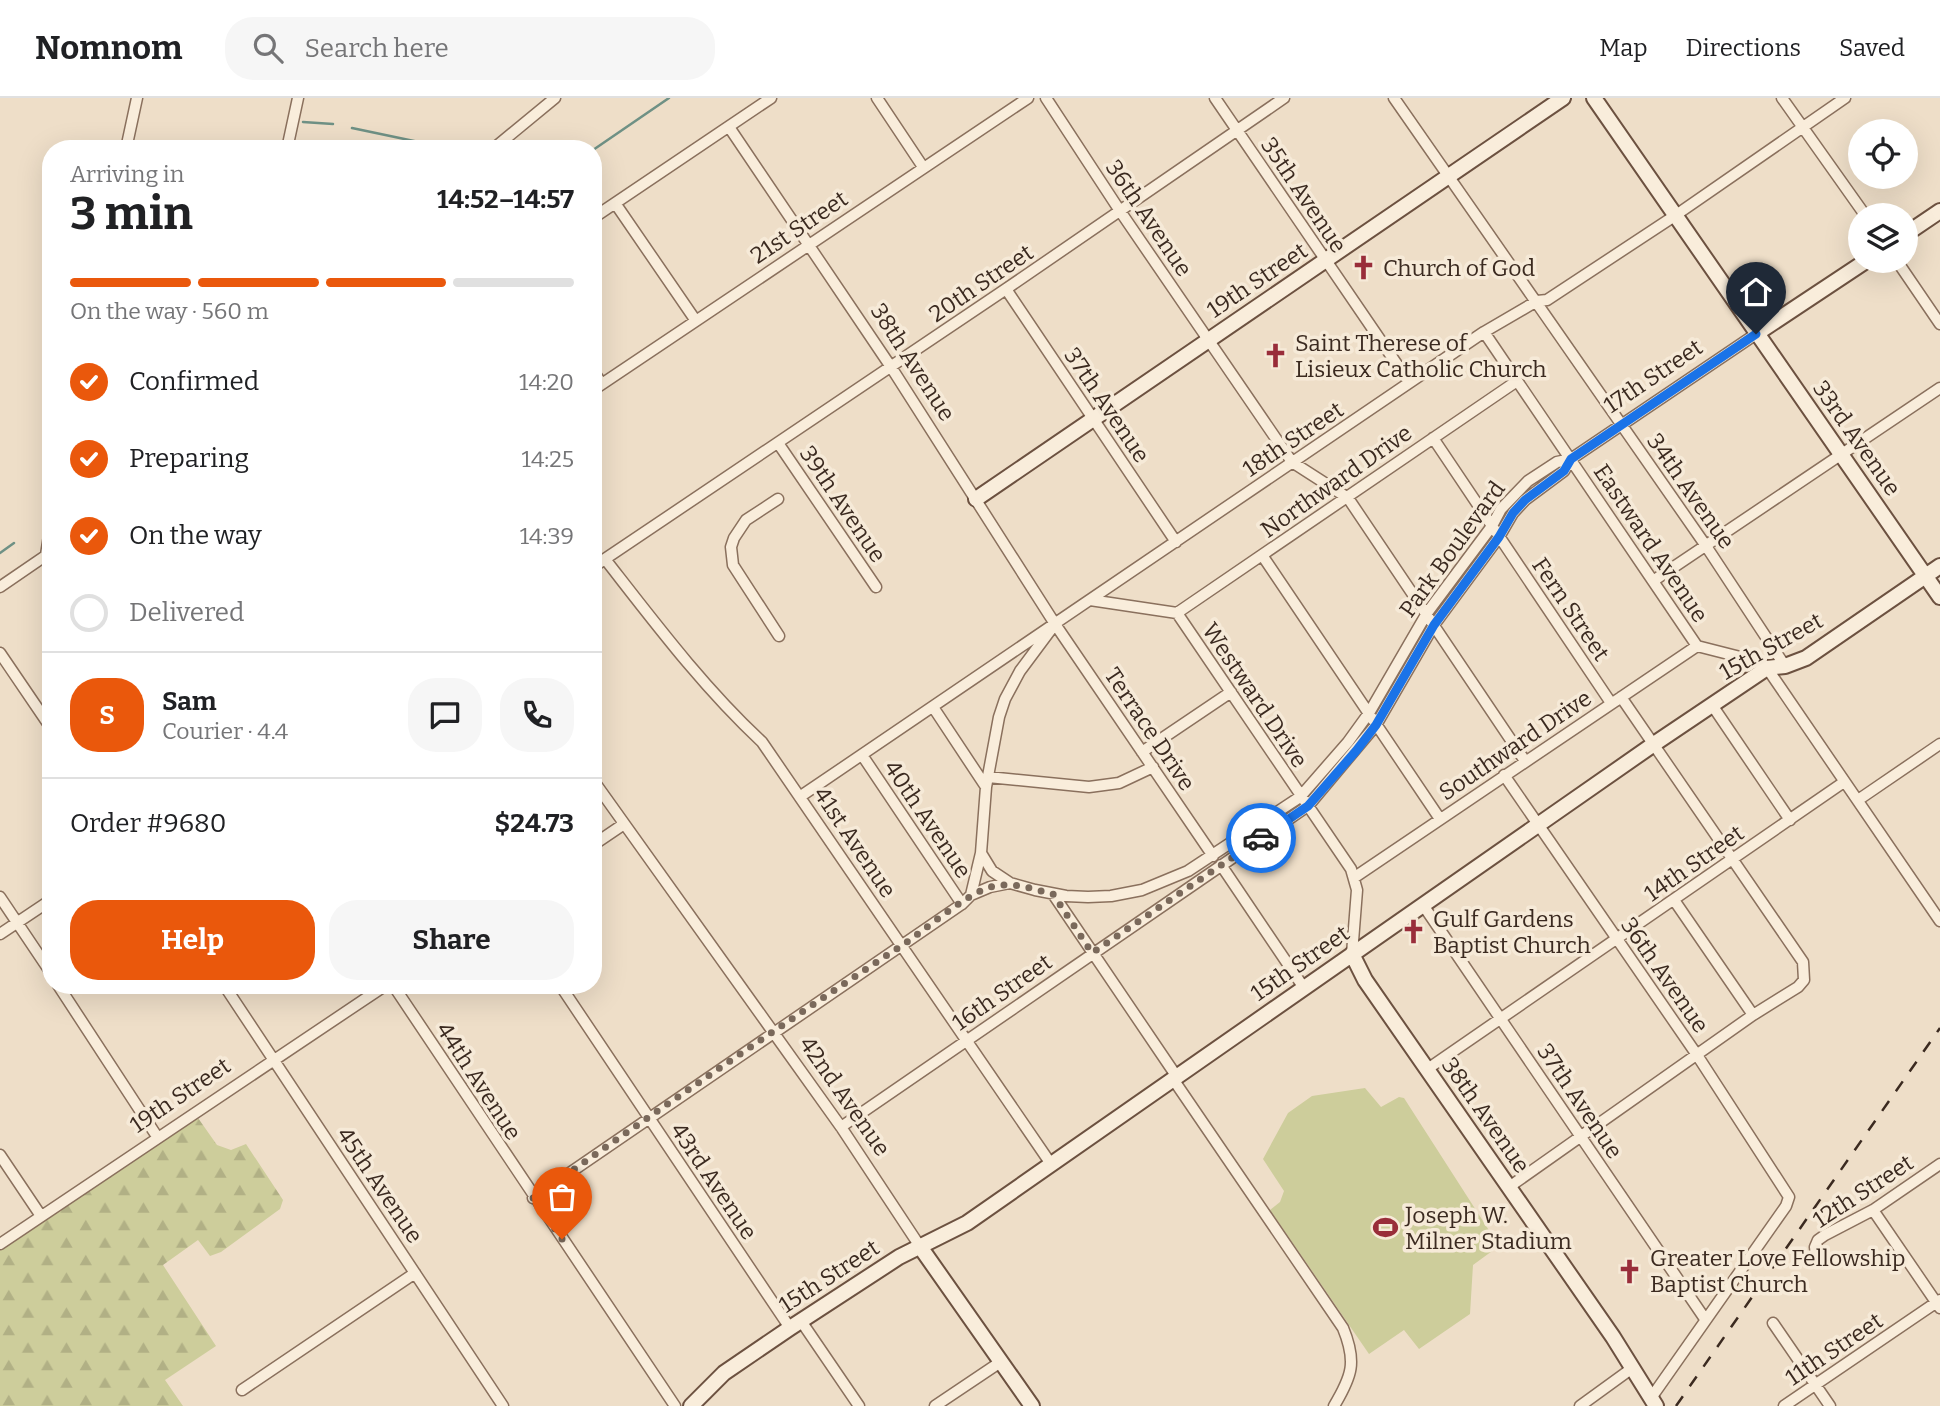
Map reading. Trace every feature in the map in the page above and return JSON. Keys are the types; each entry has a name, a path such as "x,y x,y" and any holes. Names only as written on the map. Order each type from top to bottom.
{"street":[{"path":"128,140 137,98"},
{"path":"289,140 298,98"},
{"path":"504,140 555,98"},
{"path":"602,212 771,98"},
{"path":"877,98 923,167"},
{"name":"21st Street","path":"602,384 1028,98"},
{"name":"36th Avenue","path":"1046,98 1292,462"},
{"name":"35th Avenue","path":"1215,98 1409,382"},
{"name":"20th Street","path":"602,561 1284,98"},
{"name":"34th Avenue","path":"1394,98 1706,546 1785,666"},
{"name":"19th Street","path":"976,499 1563,98"},
{"name":"33rd Avenue","path":"1594,98 1940,597"},
{"path":"1782,98 1856,203"},
{"name":"18th Street","path":"802,796 1409,382 1484,332 1537,301 1547,300 1845,98"},
{"name":"38th Avenue","path":"729,127 891,367 1055,624"},
{"path":"615,203 696,321"},
{"path":"1918,226 1940,211"},
{"name":"17th Street","path":"1571,459 1848,273"},
{"path":"1905,273 1940,324"},
{"name":"37th Avenue","path":"1006,289 1176,542"},
{"name":"Eastward Avenue","path":"1484,332 1698,646 1752,660 1767,668"},
{"name":"Northward Drive","path":"1177,613 1517,381"},
{"path":"1653,581 1940,388"},
{"path":"1433,438 1492,526"},
{"name":"39th Avenue","path":"778,443 876,587"},
{"name":"Park Boulevard","path":"981,853 992,871 1010,883 1053,894 1088,897 1134,892 1188,872 1213,856 1300,797 1348,742 1369,713 1427,613 1492,526 1501,509 1519,488 1557,462 1571,459"},
{"name":"Park Boulevard","path":"1221,866 1308,806 1376,725 1434,625 1518,507 1540,487 1564,471 1571,459"},
{"path":"1292,462 1348,498 1525,761"},
{"path":"778,499 746,520 731,547 733,565 779,636"},
{"name":"Fern Street","path":"1492,526 1611,703"},
{"path":"1262,555 1440,818"},
{"path":"0,587 42,558"},
{"name":"41st Avenue","path":"605,559 710,690 762,742 802,796 1051,1164"},
{"name":"15th Street","path":"691,1406 724,1373 899,1257 922,1248 967,1223 1538,824 1767,668 1785,666 1805,658 1940,566"},
{"name":"Westward Drive","path":"1090,600 1177,613 1355,877"},
{"path":"971,895 981,853 987,782 995,735 1005,699 1020,671 1055,624"},
{"name":"Terrace Drive","path":"1055,624 1213,856"},
{"name":"Southward Drive","path":"1355,877 1698,646"},
{"path":"0,653 42,714"},
{"path":"1767,668 1940,921"},
{"path":"1142,752 1231,692"},
{"path":"1509,1187 1753,1015 1798,987 1804,980 1803,961 1731,860 1621,696"},
{"path":"1712,705 1790,820"},
{"path":"933,707 987,782"},
{"path":"1858,800 1940,744"},
{"name":"40th Avenue","path":"862,755 962,904"},
{"path":"987,782 1089,787 1119,783 1153,767"},
{"name":"36th Avenue","path":"1504,775 1788,1192 1789,1200 1705,1319"},
{"name":"14th Street","path":"1426,1070 1844,782"},
{"name":"42nd Avenue","path":"602,793 841,1127 1032,1406"},
{"path":"602,839 624,824"},
{"path":"1172,899 1213,856"},
{"path":"1221,866 1304,988"},
{"name":"16th Street","path":"841,1127 1221,866"},
{"path":"1352,954 1357,890 1355,877"},
{"path":"533,1198 902,946 971,895 1010,883"},
{"path":"1053,894 1343,1328 1350,1350 1351,1373 1334,1406"},
{"path":"0,897 42,960"},
{"path":"1674,900 1753,1015"},
{"name":"37th Avenue","path":"1423,905 1705,1319"},
{"path":"0,934 42,906"},
{"name":"38th Avenue","path":"1352,954 1364,980 1613,1337 1651,1403"},
{"path":"64,994 158,1138"},
{"name":"45th Avenue","path":"230,994 503,1406"},
{"name":"19th Street","path":"0,1244 373,994"},
{"name":"44th Avenue","path":"399,994 533,1198 675,1406"},
{"name":"43rd Avenue","path":"566,994 648,1117 796,1325 859,1406"},
{"path":"0,1155 41,1216"},
{"name":"12th Street","path":"1816,1256 1815,1247 1818,1240 1874,1210 1940,1164"},
{"path":"1874,1210 1939,1304"},
{"path":"242,1390 415,1273"},
{"name":"11th Street","path":"1784,1406 1939,1304"},
{"path":"1651,1403 1705,1319"},
{"path":"1773,1323 1830,1406"},
{"path":"935,1406 1002,1361"},
{"path":"1580,1406 1632,1369"}],"green space":[{"name":"Joseph W. Milner Stadium","path":"1365,1088 1381,1107 1399,1097 1404,1098 1499,1246 1473,1265 1470,1314 1419,1349 1404,1330 1369,1354 1270,1210 1280,1202 1284,1191 1263,1159 1288,1113 1312,1096"},
{"path":"198,1118 217,1145 231,1150 246,1144 283,1200 280,1209 221,1252 210,1256 198,1240 163,1265 216,1346 165,1380 183,1406 0,1406 0,1250"}],"waterway":[{"path":"602,144 669,98"},
{"path":"303,122 333,124"},
{"path":"352,128 409,140"},
{"path":"0,553 14,543"}],"railway":[{"path":"1676,1406 1940,1028"}],"way so far":[{"path":"562,1239 533,1198 902,946 971,895 1010,883 1053,894 1092,953 1261,838"}],"place":[{"name":"Church of God","path":"1363,268"},
{"name":"Saint Therese of Lisieux Catholic Church","path":"1275,356"},
{"name":"Gulf Gardens Baptist Church","path":"1413,932"},
{"name":"Joseph W. Milner Stadium","path":"1385,1228"},
{"name":"Greater Love Fellowship Baptist Church","path":"1630,1271"}],"route":[{"path":"1261,838 1308,806 1356,751 1376,725 1434,625 1525,500 1564,471 1571,459 1756,334"}]}
